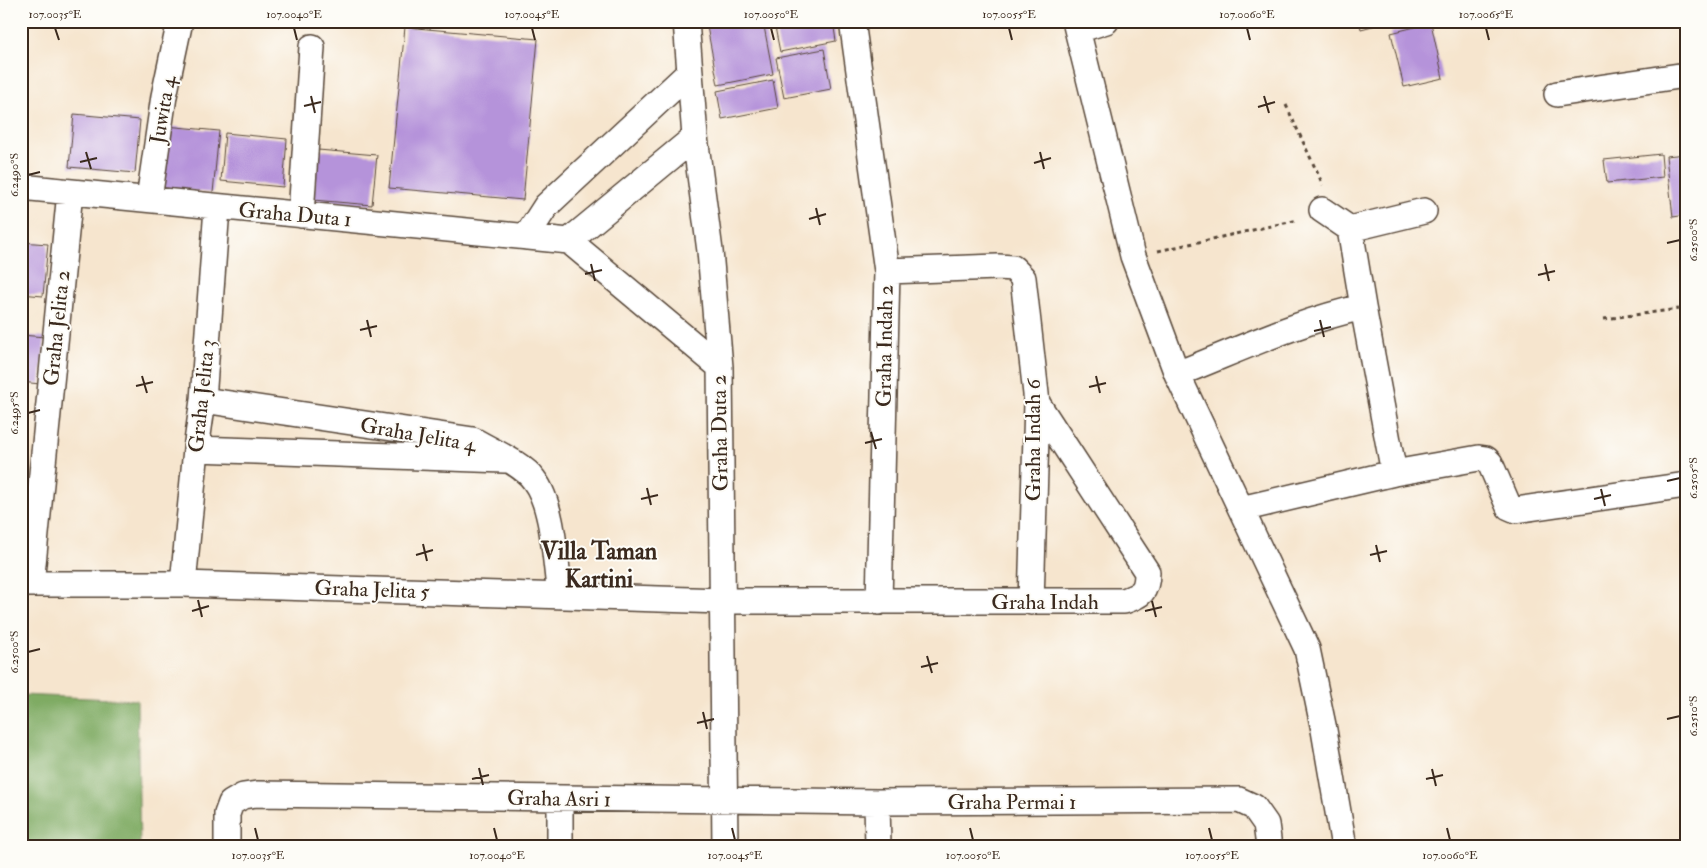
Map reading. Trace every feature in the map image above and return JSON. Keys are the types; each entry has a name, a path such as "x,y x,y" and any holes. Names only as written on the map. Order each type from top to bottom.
{"street":[{"name":"Graha Duta 2","path":"686,21 695,136 710,251 720,367 725,847"},
{"name":"Graha Indah 2","path":"852,21 887,271 879,602"},
{"path":"1106,21 1077,25 1133,256 1177,374 1307,649 1324,730 1344,847"},
{"name":"Juwita 4","path":"149,199 164,96 180,22"},
{"path":"300,215 312,47"},
{"path":"526,237 546,206 690,72"},
{"path":"1557,94 1686,75"},
{"path":"695,136 569,241 720,367"},
{"name":"Graha Duta 1","path":"21,188 569,241"},
{"name":"Graha Jelita 2","path":"26,584 70,192"},
{"name":"Graha Jelita 3","path":"183,584 196,450 203,400 217,208"},
{"path":"1322,210 1350,229 1394,472"},
{"path":"1350,229 1424,210"},
{"name":"Graha Indah 2","path":"887,271 998,267 1013,268 1023,278"},
{"name":"Graha Indah 6","path":"1023,278 1037,403 1031,602"},
{"path":"1177,374 1272,336 1339,312 1363,307"},
{"name":"Graha Jelita 4","path":"203,400 473,440 511,460 534,479 548,508 560,595"},
{"name":"Graha Indah","path":"722,601 1124,601 1139,596 1147,584 1147,572 1037,403"},
{"path":"196,450 511,460"},
{"path":"1242,509 1394,472 1479,458 1490,463 1509,507 1516,510 1686,484"},
{"name":"Graha Jelita 5","path":"26,584 183,584 722,601"},
{"name":"Graha Asri 1","path":"227,847 227,814 231,803 243,796 274,794 725,801"},
{"path":"560,799 560,847"},
{"name":"Graha Permai 1","path":"725,801 1239,800 1254,807 1266,824 1269,847"},
{"path":"877,802 878,847"}],"path":[{"path":"1133,256 1308,218 1322,210 1328,197 1286,104"},
{"path":"1604,319 1686,308"}],"green space":[{"path":"21,695 137,700 140,847 21,847"}],"building":[{"path":"706,21 763,21 773,74 718,85"},
{"path":"833,21 836,41 780,52 774,22"},
{"path":"1359,21 1384,21 1384,23 1361,29"},
{"path":"1431,23 1443,78 1404,87 1391,33"},
{"path":"405,27 538,39 523,200 389,188"},
{"path":"824,49 831,89 784,98 776,58"},
{"path":"773,80 778,108 722,119 717,91"},
{"path":"74,114 140,120 135,173 69,167"},
{"path":"166,126 219,131 213,193 160,188"},
{"path":"225,133 287,139 283,187 221,181"},
{"path":"318,150 377,155 372,205 313,200"},
{"path":"1661,154 1663,177 1607,183 1604,160"},
{"path":"1686,154 1686,215 1673,217 1666,156"},
{"path":"21,242 48,244 43,296 21,294"},
{"path":"21,335 45,337 40,384 21,382"}],"district":[{"name":"Villa Taman Kartini","path":"599,565"}]}
